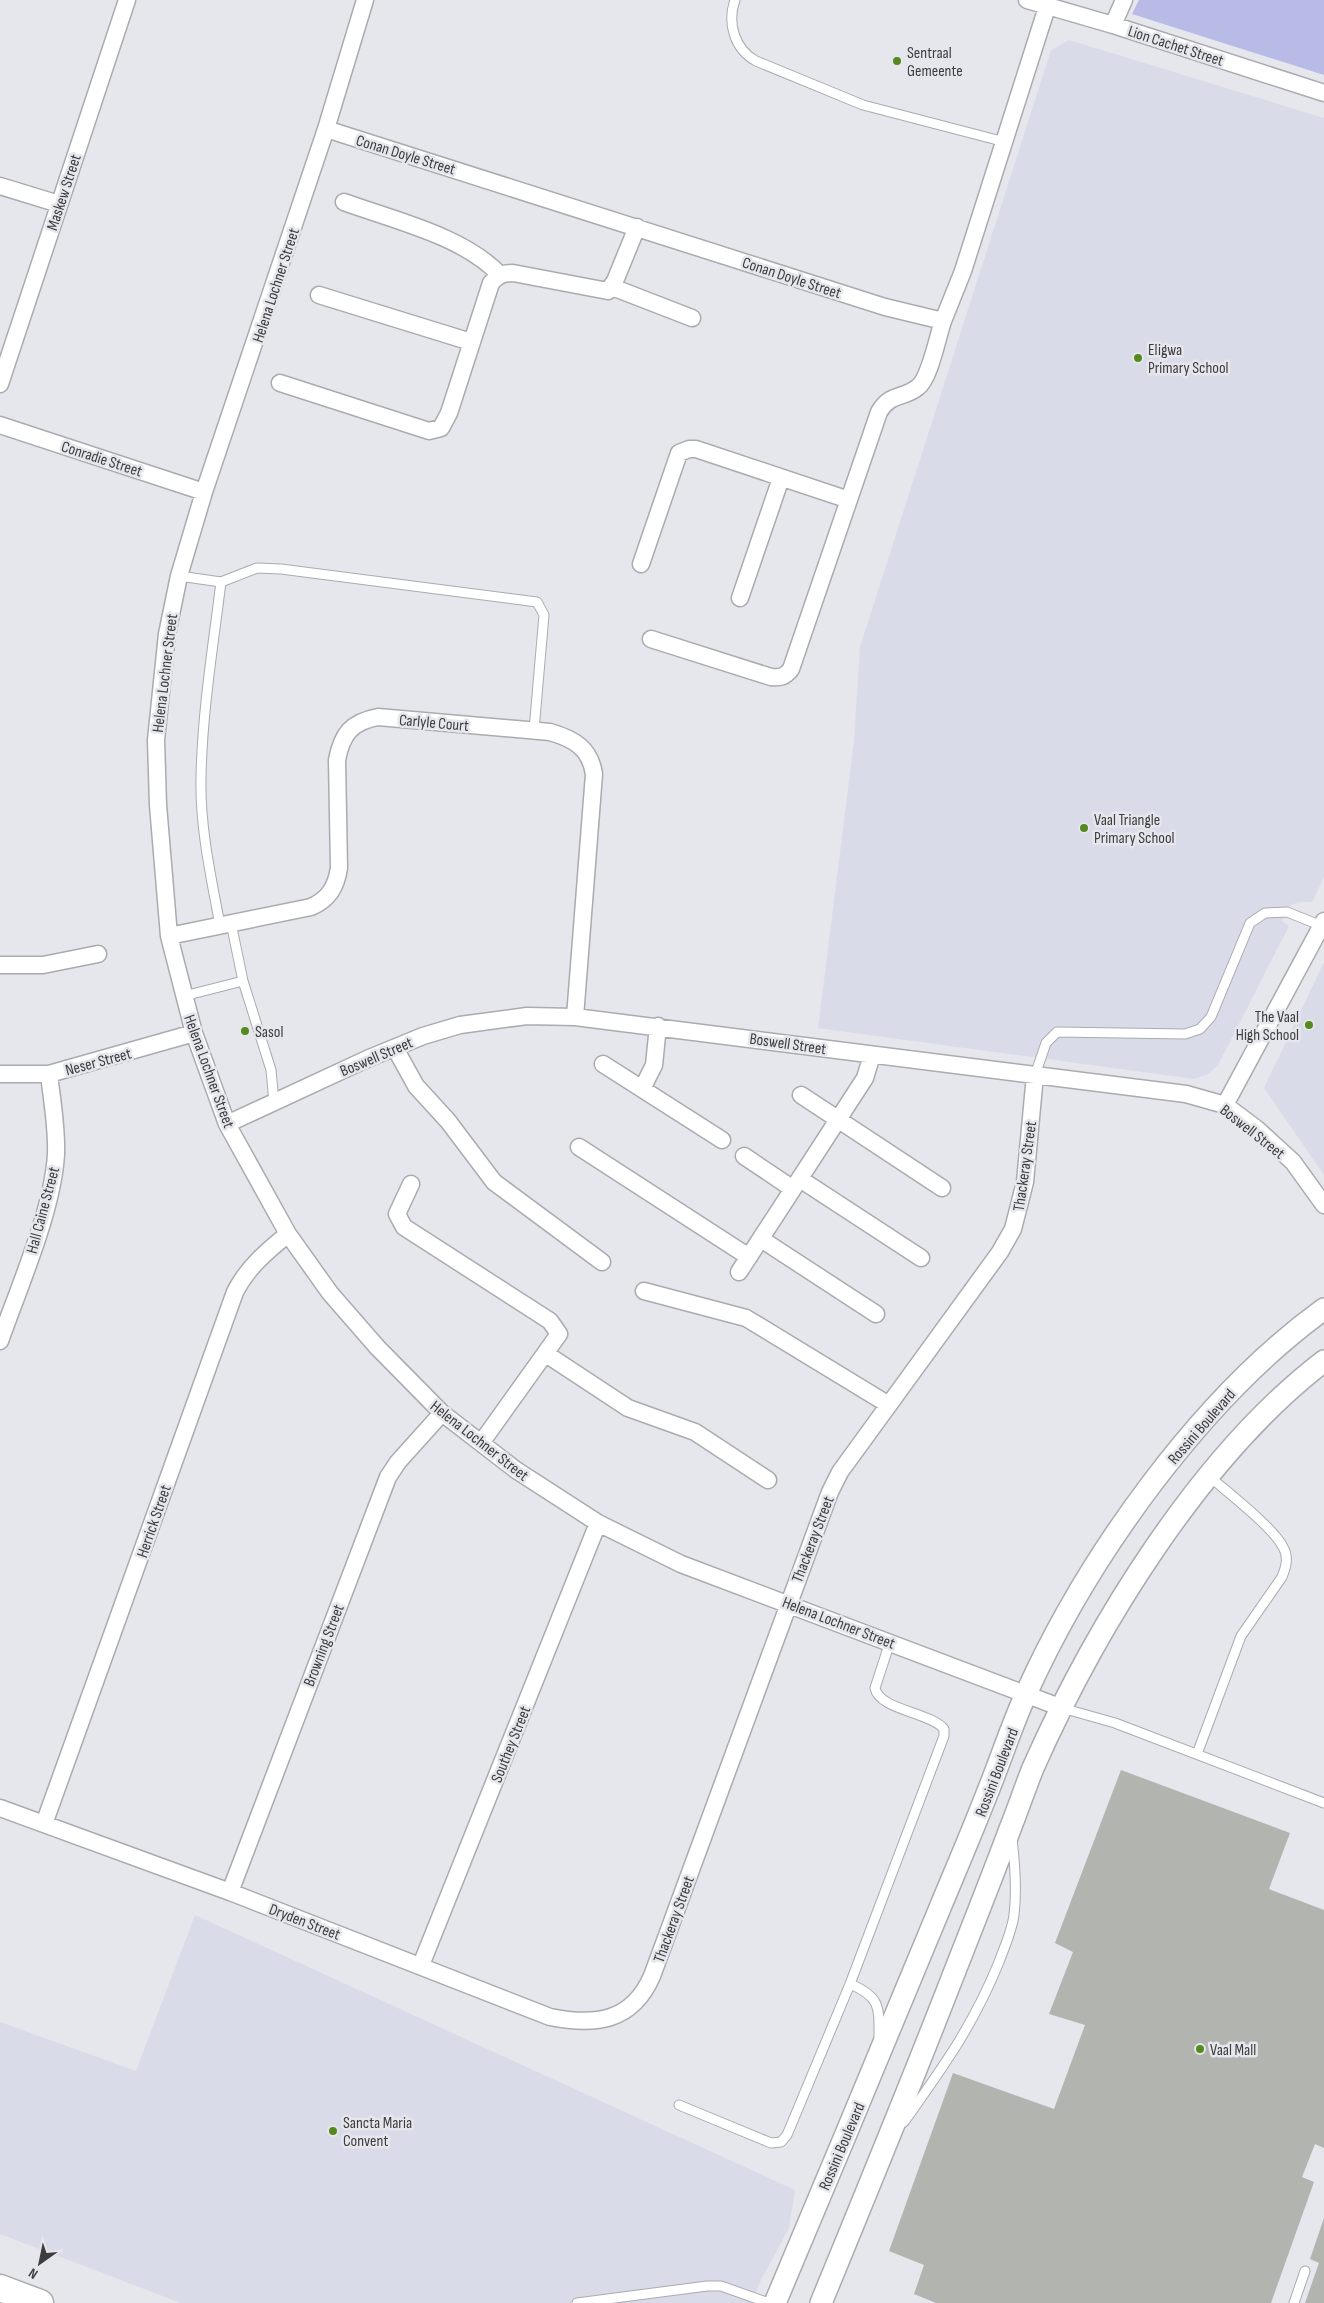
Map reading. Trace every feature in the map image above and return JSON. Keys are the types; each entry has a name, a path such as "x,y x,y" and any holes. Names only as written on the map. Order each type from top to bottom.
{"main road":[{"path":"0,2288 40,2303"}],"street":[{"name":"Maskew Street","path":"0,384 127,0"},
{"name":"Helena Lochner Street","path":"365,0 326,129 204,492 179,576 167,634 156,740 158,805 169,936 194,1033 227,1124 288,1234 330,1293 377,1347 442,1413 516,1470 598,1523 681,1564 788,1602 1062,1708"},
{"name":"Lion Cachet Street","path":"1027,0 1113,25 1324,93"},
{"path":"1113,25 1124,0"},
{"path":"651,639 771,677 778,678 788,674 879,412 888,400 920,386 927,372 943,320 963,271 1047,6"},
{"name":"Conan Doyle Street","path":"326,129 885,307 943,320"},
{"path":"0,186 59,204"},
{"path":"344,202 456,242 494,268 500,275"},
{"path":"280,383 436,431 441,428 449,413 470,342 491,283 500,275 513,273 602,292 608,291 612,287 637,227"},
{"path":"612,287 692,318"},
{"path":"319,296 470,342"},
{"name":"Conradie Street","path":"0,425 204,492"},
{"path":"641,564 679,453 683,451 696,449 849,500"},
{"path":"740,598 781,478"},
{"name":"Carlyle Court","path":"169,936 311,907 321,903 331,893 337,882 339,868 337,760 340,744 353,726 365,719 378,717 534,730 562,735 581,745 590,758 594,774 575,1017"},
{"path":"1226,1105 1323,924"},
{"path":"0,965 42,965 98,954"},
{"name":"Boswell Street","path":"227,1124 395,1048 460,1025 527,1016 575,1017 1186,1094 1226,1105 1275,1144 1293,1162 1324,1205"},
{"path":"642,1089 654,1064 658,1026"},
{"name":"Neser Street","path":"0,1074 49,1074 194,1033"},
{"path":"395,1048 416,1086 448,1121 494,1182 602,1262"},
{"path":"739,1272 865,1078 872,1055"},
{"path":"603,1064 722,1140"},
{"name":"Hall Caine Street","path":"0,1341 40,1228 52,1182 56,1155 56,1129 49,1074"},
{"name":"Thackeray Street","path":"612,2017 624,2012 639,2001 652,1976 788,1602 821,1514 840,1472 1000,1252 1013,1229 1025,1182 1035,1075"},
{"path":"800,1095 942,1188"},
{"path":"579,1147 750,1257"},
{"path":"744,1156 797,1184 921,1258"},
{"path":"411,1184 397,1214 404,1227 550,1321 559,1334 481,1444"},
{"name":"Herrick Street","path":"44,1824 234,1292 241,1280 258,1260 288,1234"},
{"path":"761,1239 876,1314"},
{"path":"644,1291 746,1318 889,1405"},
{"name":"Rossini Boulevard","path":"775,2303 986,1796 1026,1694 1069,1609 1124,1522 1160,1473 1230,1390 1274,1348 1324,1309"},
{"path":"546,1354 628,1408 695,1432 768,1480"},
{"name":"Rossini Boulevard","path":"821,2303 886,2146 1033,1770 1062,1708 1089,1658 1159,1541 1208,1476 1292,1388 1324,1361"},
{"name":"Browning Street","path":"230,1892 388,1477 398,1462 442,1413"},
{"name":"Southey Street","path":"421,1965 598,1523"},
{"name":"Dryden Street","path":"0,1808 230,1892 550,2017 570,2021 592,2021 612,2017"}],"lane":[{"path":"735,0 731,19 736,40 742,50 756,61 863,105 1004,142"},
{"path":"179,576 221,582 257,568 536,602 544,616 534,730"},
{"path":"221,582 204,728 201,780 206,854 225,924 271,1070 274,1102"},
{"path":"1035,1075 1046,1043 1057,1032 1185,1034 1200,1029 1211,1017 1223,992 1250,923 1265,913 1287,912 1323,924"},
{"path":"184,996 243,981"},
{"path":"1197,1754 1241,1636 1282,1577 1286,1566 1284,1547 1273,1533 1208,1476"},
{"path":"679,2105 771,2143 781,2142 787,2135 850,1984 944,1736 944,1729 935,1722 885,1701 876,1693 875,1688 890,1642"},
{"path":"1062,1708 1115,1723 1324,1803"},
{"path":"886,2146 954,2052 976,2016 1004,1949 1014,1917 1015,1863 1011,1827"},
{"path":"850,1984 867,1992 874,2000 879,2021 879,2054"},
{"path":"1294,2303 1305,2271"},
{"path":"577,2303 707,2286 721,2286 769,2303"}],"shaded area":[{"path":"1139,0 1324,0 1324,75 1132,14"},
{"name":"Eligwa Primary School","path":"1069,40 1324,118 1324,877 1312,902 1299,902 1291,905 1282,921 1289,926 1218,1065 1208,1074 1194,1079 818,1028 854,741 860,647 1051,50"},
{"name":"The Vaal High School","path":"1324,962 1324,1175 1264,1088"},
{"name":"Sancta Maria Convent","path":"195,1915 795,2190 789,2228 760,2282 752,2303 181,2303 0,2234 0,2022 136,2071"}],"building":[{"name":"Vaal Mall","path":"1121,1770 1290,1833 1269,1889 1324,1910 1324,2148 1315,2144 1302,2177 1314,2182 1271,2303 936,2303 914,2294 924,2265 889,2251 953,2073 1054,2109 1085,2025 1049,2014 1073,1952 1055,1943"},
{"path":"1324,2218 1324,2303 1305,2303 1319,2263 1310,2259"}],"place":[{"name":"Sentraal Gemeente","path":"897,61"},
{"name":"Eligwa Primary School","path":"1138,358"},
{"name":"Vaal Triangle Primary School","path":"1084,828"},
{"name":"The Vaal High School","path":"1309,1025"},
{"name":"Sasol","path":"245,1031"},
{"name":"Vaal Mall","path":"1200,2049"},
{"name":"Sancta Maria Convent","path":"333,2131"}]}
